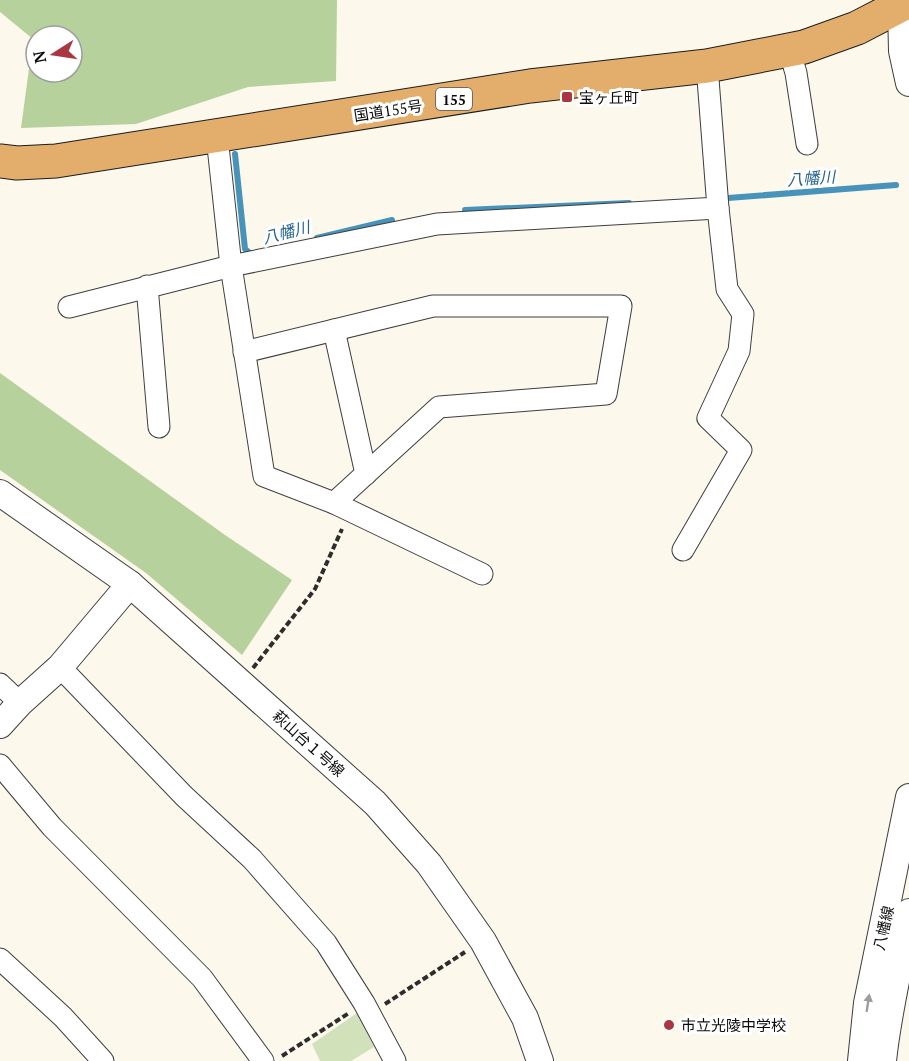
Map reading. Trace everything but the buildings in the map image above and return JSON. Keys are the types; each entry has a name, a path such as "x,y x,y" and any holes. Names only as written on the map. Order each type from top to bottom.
{"highway":[{"name":"国道155号","path":"0,161 17,163 56,161 530,86 707,66 804,47 906,10"}],"street":[{"path":"906,10 902,51 909,83"},
{"path":"789,50 796,73 807,144"},
{"path":"683,550 741,450 708,418 739,351 743,314 728,289 718,208 707,66"},
{"path":"217,137 231,266 264,476 342,507 482,574"},
{"path":"69,307 231,266 437,224 718,208"},
{"path":"147,286 159,427"},
{"path":"244,352 433,306 621,306 606,394 439,407 366,474 342,507"},
{"path":"334,330 366,474"},
{"name":"萩山台１号線","path":"0,493 130,584 375,803 429,864 483,941 525,1018 540,1061"},
{"path":"0,725 20,703 60,667 130,584"},
{"path":"60,667 184,796 252,859 326,943 367,1008 395,1061"},
{"path":"0,684 20,703"},
{"path":"0,765 69,844 202,978 263,1061"},
{"name":"八幡線","path":"861,1061 867,1003 909,797"},
{"name":"八幡線","path":"883,1061 892,996 901,961 909,912"},
{"path":"0,959 63,1017 102,1061"}],"path":[{"path":"241,683 315,589 342,507"},
{"path":"273,1061 483,941"}],"green space":[{"path":"0,0 337,0 336,81 248,87 136,124 21,128 27,84 84,84 84,24 24,24 24,32 0,12"},
{"path":"0,373 225,535 292,580 242,655 146,573 0,470"},
{"path":"357,1013 374,1047 351,1061 320,1061 312,1044"}],"waterway":[{"name":"八幡川","path":"235,154 245,249 251,254 255,253"},
{"name":"八幡川","path":"728,198 896,185"},
{"name":"八幡川","path":"465,210 629,203"},
{"name":"八幡川","path":"317,238 392,220"}],"place":[{"name":"宝ヶ丘町","path":"567,97"},
{"name":"市立光陵中学校","path":"669,1025"}]}
